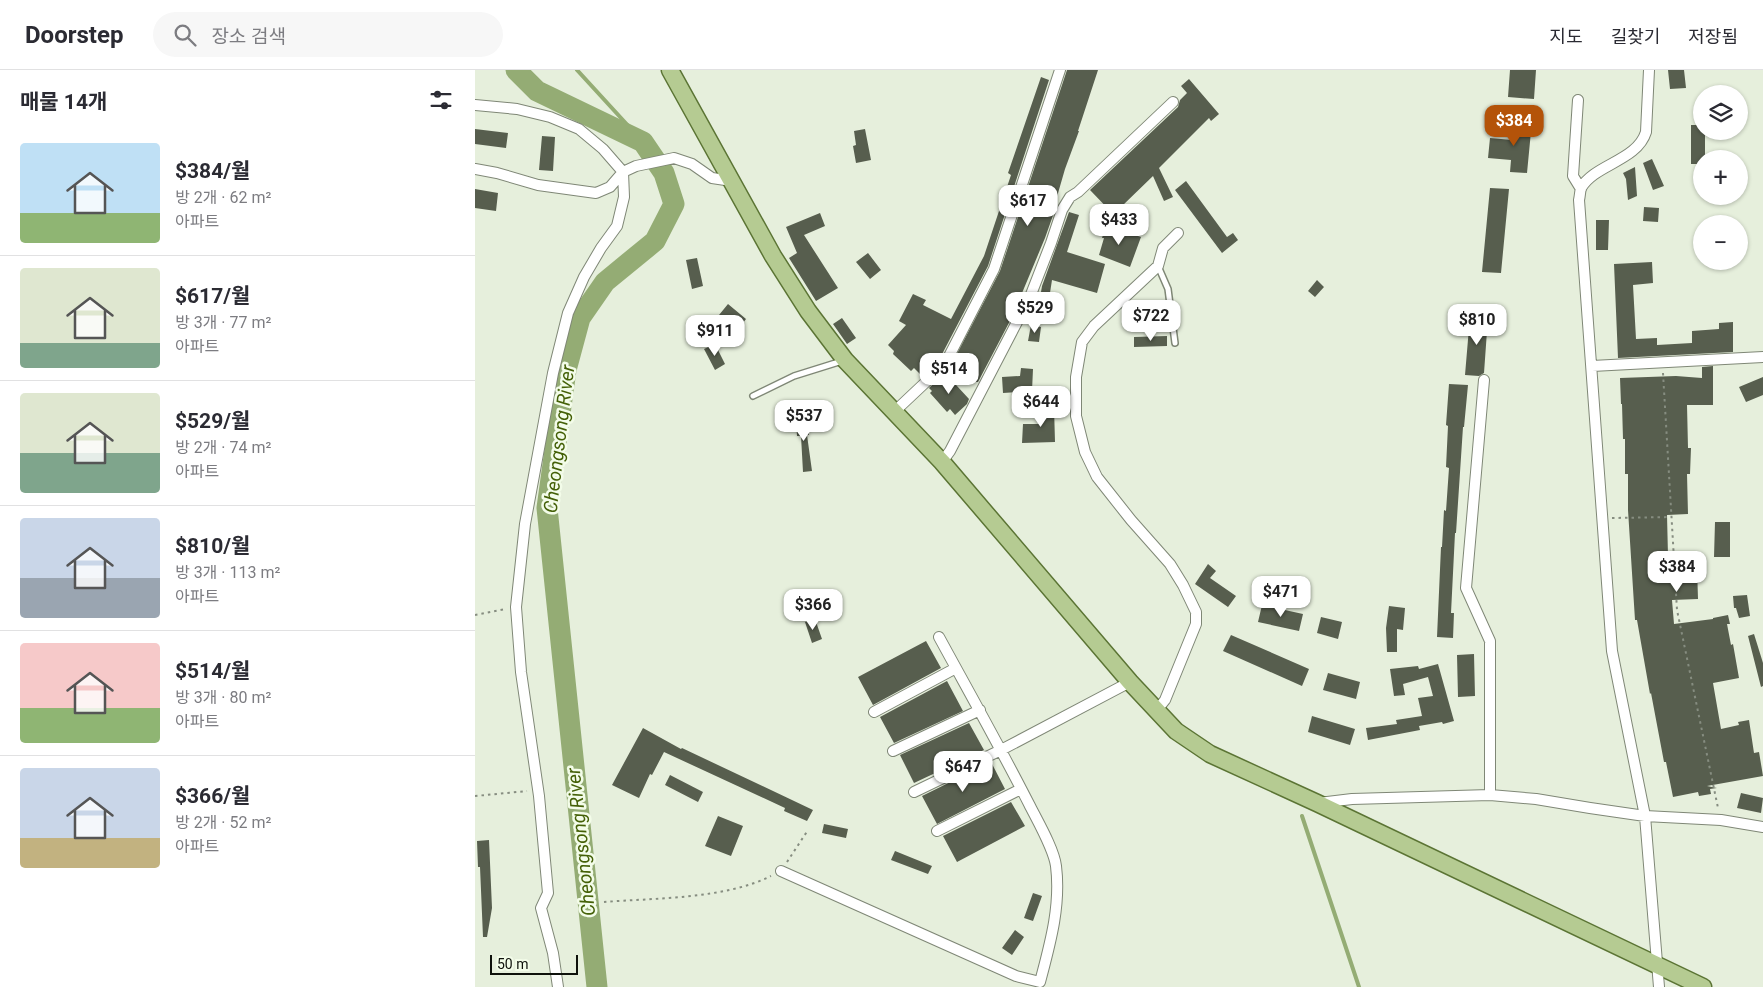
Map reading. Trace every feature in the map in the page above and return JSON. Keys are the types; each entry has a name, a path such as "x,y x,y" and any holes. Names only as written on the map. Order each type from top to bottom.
{"main road":[{"path":"670,70 773,256 808,311 845,360 942,462 1129,682 1176,731 1210,754 1703,987"}],"street":[{"path":"894,412 945,364 994,269 1059,70"},
{"path":"1649,70 1646,132 1643,142 1634,150 1590,178 1581,189 1579,200 1612,651 1645,816 1659,987"},
{"path":"1578,100 1573,176 1581,189"},
{"path":"942,462 977,401 1030,296 1062,210 1071,197 1173,102"},
{"path":"475,105 517,110 550,117 579,129 603,148 623,172 624,197 617,226 584,277 568,313 553,373 525,524 516,608 521,672 539,790 548,893 541,908 553,953 558,987"},
{"path":"475,169 497,173 538,185 596,193 610,187 623,172 636,166 674,158 692,164 712,178 733,181"},
{"path":"1157,710 1165,700 1196,624 1196,612 1170,564 1131,520 1097,477 1085,452 1076,416 1076,377 1082,342 1094,326 1158,266 1163,248 1178,232"},
{"path":"1592,366 1763,357"},
{"path":"1485,380 1466,588 1490,641 1490,796"},
{"path":"781,871 1015,976 1040,982 1053,933 1058,888 1056,864 1044,834 1001,750 939,637"},
{"path":"875,712 956,668"},
{"path":"914,792 1001,750 1129,682"},
{"path":"893,750 979,710"},
{"path":"937,831 1021,789"},
{"path":"1317,803 1352,799 1490,796 1536,798 1645,816 1721,820 1763,827"}],"lane":[{"path":"1158,266 1168,290 1175,343"},
{"path":"753,396 794,376 845,360"}],"path":[{"path":"1662,362 1677,610 1721,820"},
{"path":"1603,518 1671,517"},
{"path":"475,615 516,608"},
{"path":"475,796 539,790"},
{"path":"604,902 717,893 764,880 781,871 807,830"}],"building":[{"path":"1067,70 1098,70 1065,169 1054,207 1056,207 1045,238 1012,317 978,382 974,382 949,369 1000,271"},
{"path":"1510,70 1536,70 1534,99 1508,97"},
{"path":"1668,70 1684,70 1686,88 1670,89"},
{"path":"1041,77 1049,80 988,266 939,360 922,376 914,368 911,371 893,354 894,351 888,345 906,325 899,321 913,294 926,300 923,305 951,319 984,256 1011,175 1008,173"},
{"path":"1189,79 1219,114 1211,121 1209,118 1159,168 1173,197 1164,201 1153,176 1114,215 1090,190 1178,107 1180,100 1187,93 1181,86"},
{"path":"1514,119 1532,121 1527,173 1510,172 1511,160 1488,158 1490,138 1512,140"},
{"path":"1691,125 1693,125 1693,140 1705,140 1705,150 1693,150 1693,164 1691,164"},
{"path":"475,129 508,133 506,148 475,144"},
{"path":"865,129 871,160 856,163 853,146 856,145 854,131"},
{"path":"542,136 555,137 553,171 539,170"},
{"path":"1652,159 1664,186 1653,190 1643,163"},
{"path":"1635,167 1637,196 1628,200 1626,179 1623,173"},
{"path":"1186,181 1227,237 1233,233 1238,240 1222,253 1175,190"},
{"path":"1490,188 1509,189 1501,273 1482,272"},
{"path":"475,189 498,193 496,211 475,208"},
{"path":"1644,207 1659,208 1658,222 1643,221"},
{"path":"1069,212 1079,215 1067,252 1105,264 1097,293 1052,280 1047,312 1038,310 1042,286"},
{"path":"820,213 825,226 804,235 838,288 816,301 789,258 797,253 786,227"},
{"path":"1596,220 1609,220 1608,250 1596,250"},
{"path":"1106,225 1141,237 1130,267 1099,255"},
{"path":"868,253 881,270 870,279 856,262"},
{"path":"697,258 703,286 692,289 686,260"},
{"path":"1652,262 1653,283 1633,285 1636,339 1657,338 1657,345 1692,343 1692,331 1719,329 1719,323 1733,322 1733,352 1618,358 1614,264"},
{"path":"1317,280 1324,287 1315,297 1308,291"},
{"path":"728,304 746,319 737,331 719,315"},
{"path":"1470,316 1488,317 1484,373 1479,376 1465,375"},
{"path":"842,318 856,338 847,344 833,324"},
{"path":"1031,325 1041,327 1039,342 1028,341"},
{"path":"1167,336 1167,346 1134,347 1134,337"},
{"path":"715,344 725,364 715,370 704,349"},
{"path":"1713,366 1713,405 1687,405 1688,448 1691,448 1690,474 1687,474 1688,514 1667,515 1670,567 1697,567 1698,599 1672,600 1674,624 1728,615 1730,624 1727,624 1731,645 1733,644 1739,678 1713,683 1721,729 1739,725 1738,722 1749,720 1754,753 1759,752 1763,776 1707,786 1717,788 1710,789 1711,794 1699,796 1698,792 1673,797 1650,694 1637,620 1635,620 1628,510 1628,474 1625,474 1625,439 1623,439 1620,378 1676,376 1702,378 1702,367"},
{"path":"1021,368 1033,369 1032,391 1003,393 1002,377 1020,376"},
{"path":"945,373 969,399 967,404 955,415 950,409 947,412 930,393 932,391 929,388"},
{"path":"1763,377 1763,395 1746,402 1739,387"},
{"path":"1449,384 1468,385 1455,533 1451,613 1454,613 1453,638 1437,637 1441,547 1449,468 1446,467 1448,426 1446,425"},
{"path":"1040,407 1054,407 1055,442 1022,443 1023,424 1041,424"},
{"path":"796,417 808,417 809,435 807,435 812,471 803,472 801,436 797,436"},
{"path":"1715,522 1730,522 1730,557 1714,557"},
{"path":"1208,564 1216,571 1210,578 1236,596 1228,607 1195,584"},
{"path":"1747,595 1750,616 1739,618 1736,608 1734,608 1733,596"},
{"path":"1262,605 1303,614 1299,631 1258,622"},
{"path":"1389,606 1405,608 1403,630 1397,629 1397,652 1387,652 1386,628"},
{"path":"1321,617 1342,622 1338,639 1317,633"},
{"path":"815,619 822,639 812,643 805,622"},
{"path":"1754,634 1763,663 1763,686 1761,687 1748,636"},
{"path":"1231,635 1309,669 1302,686 1223,651"},
{"path":"926,641 941,668 873,705 858,677"},
{"path":"1474,654 1475,696 1458,697 1457,655"},
{"path":"1438,664 1454,721 1419,726 1420,730 1368,740 1366,728 1397,724 1396,720 1422,716 1418,698 1433,696 1428,677 1403,684 1405,695 1394,696 1390,669 1418,666 1419,669"},
{"path":"1328,673 1360,682 1356,699 1323,690"},
{"path":"947,681 963,711 894,743 880,717"},
{"path":"1312,716 1355,729 1350,745 1308,732"},
{"path":"969,723 984,750 914,783 900,755"},
{"path":"643,728 681,749 813,810 807,821 784,811 785,808 664,752 652,775 650,774 639,798 612,785"},
{"path":"991,762 1005,789 937,824 922,796"},
{"path":"670,775 703,792 698,802 665,785"},
{"path":"1741,793 1763,798 1761,813 1737,808"},
{"path":"1011,802 1025,826 957,862 943,836"},
{"path":"718,816 743,826 731,856 705,846"},
{"path":"824,824 848,829 846,838 822,833"},
{"path":"489,840 492,908 487,937 483,937 477,841"},
{"path":"895,851 932,866 928,874 891,860"},
{"path":"1033,893 1042,896 1033,921 1024,918"},
{"path":"1015,930 1024,937 1012,955 1002,948"}],"waterway":[{"name":"Cheongsong River","path":"516,70 537,91 643,142 664,173 674,204 655,241 605,282 580,318 566,370 547,508 597,987"},
{"path":"577,70 643,142"},
{"path":"1302,816 1359,987"}]}
